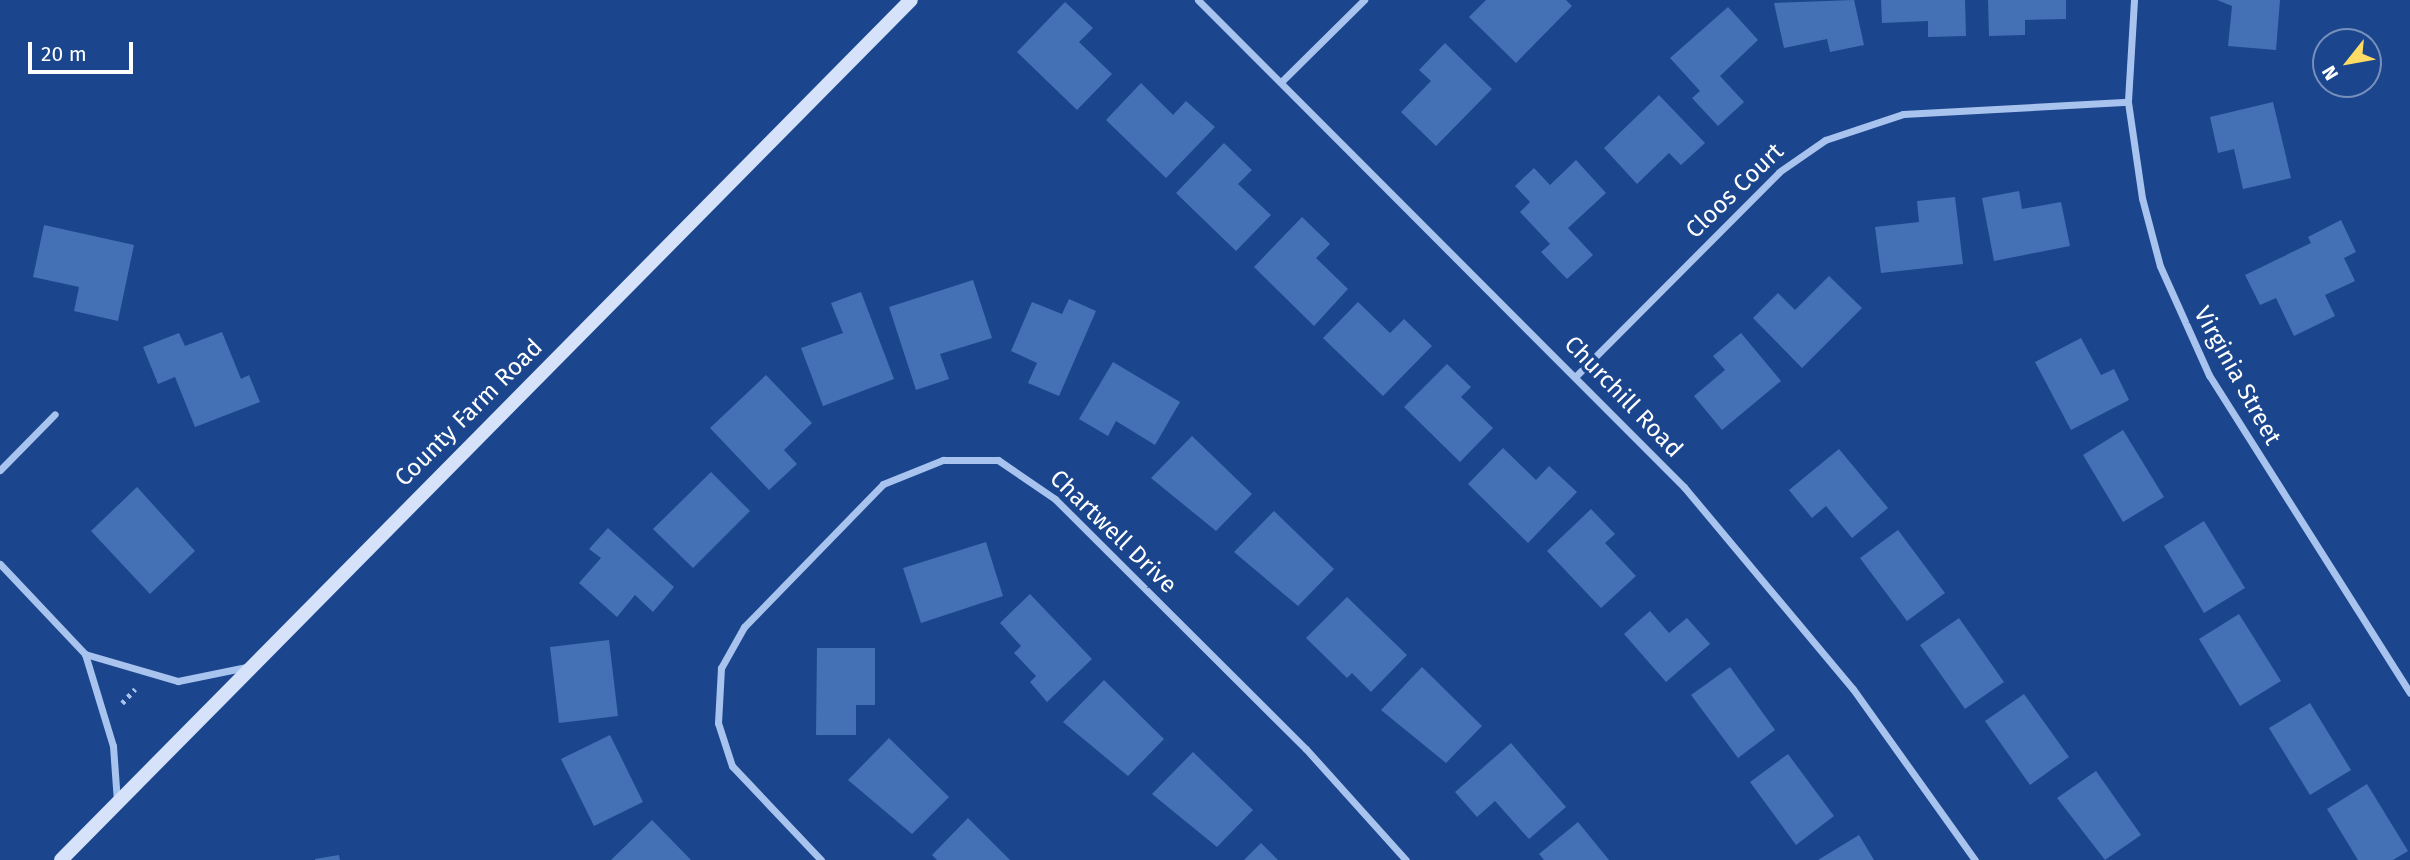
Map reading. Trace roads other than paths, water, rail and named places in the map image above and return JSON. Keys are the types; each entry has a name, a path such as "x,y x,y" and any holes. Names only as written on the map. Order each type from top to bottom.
{"main road":[{"name":"County Farm Road","path":"61,860 911,0"}],"street":[{"name":"Churchill Road","path":"1198,0 1577,375 1779,596 1975,860"},
{"path":"1281,82 1364,0"},
{"name":"Virginia Street","path":"2134,0 2128,102 2145,212 2189,338 2410,693"},
{"name":"Cloos Court","path":"1577,375 1779,172 1825,140 1903,114 2128,102"},
{"path":"0,470 55,414"},
{"name":"Chartwell Drive","path":"821,860 746,785 723,747 716,698 729,648 883,484 924,463 998,460 1055,499 1306,749 1406,860"},
{"path":"0,565 85,654 113,746 117,803"},
{"path":"85,654 178,681 251,667"}]}
